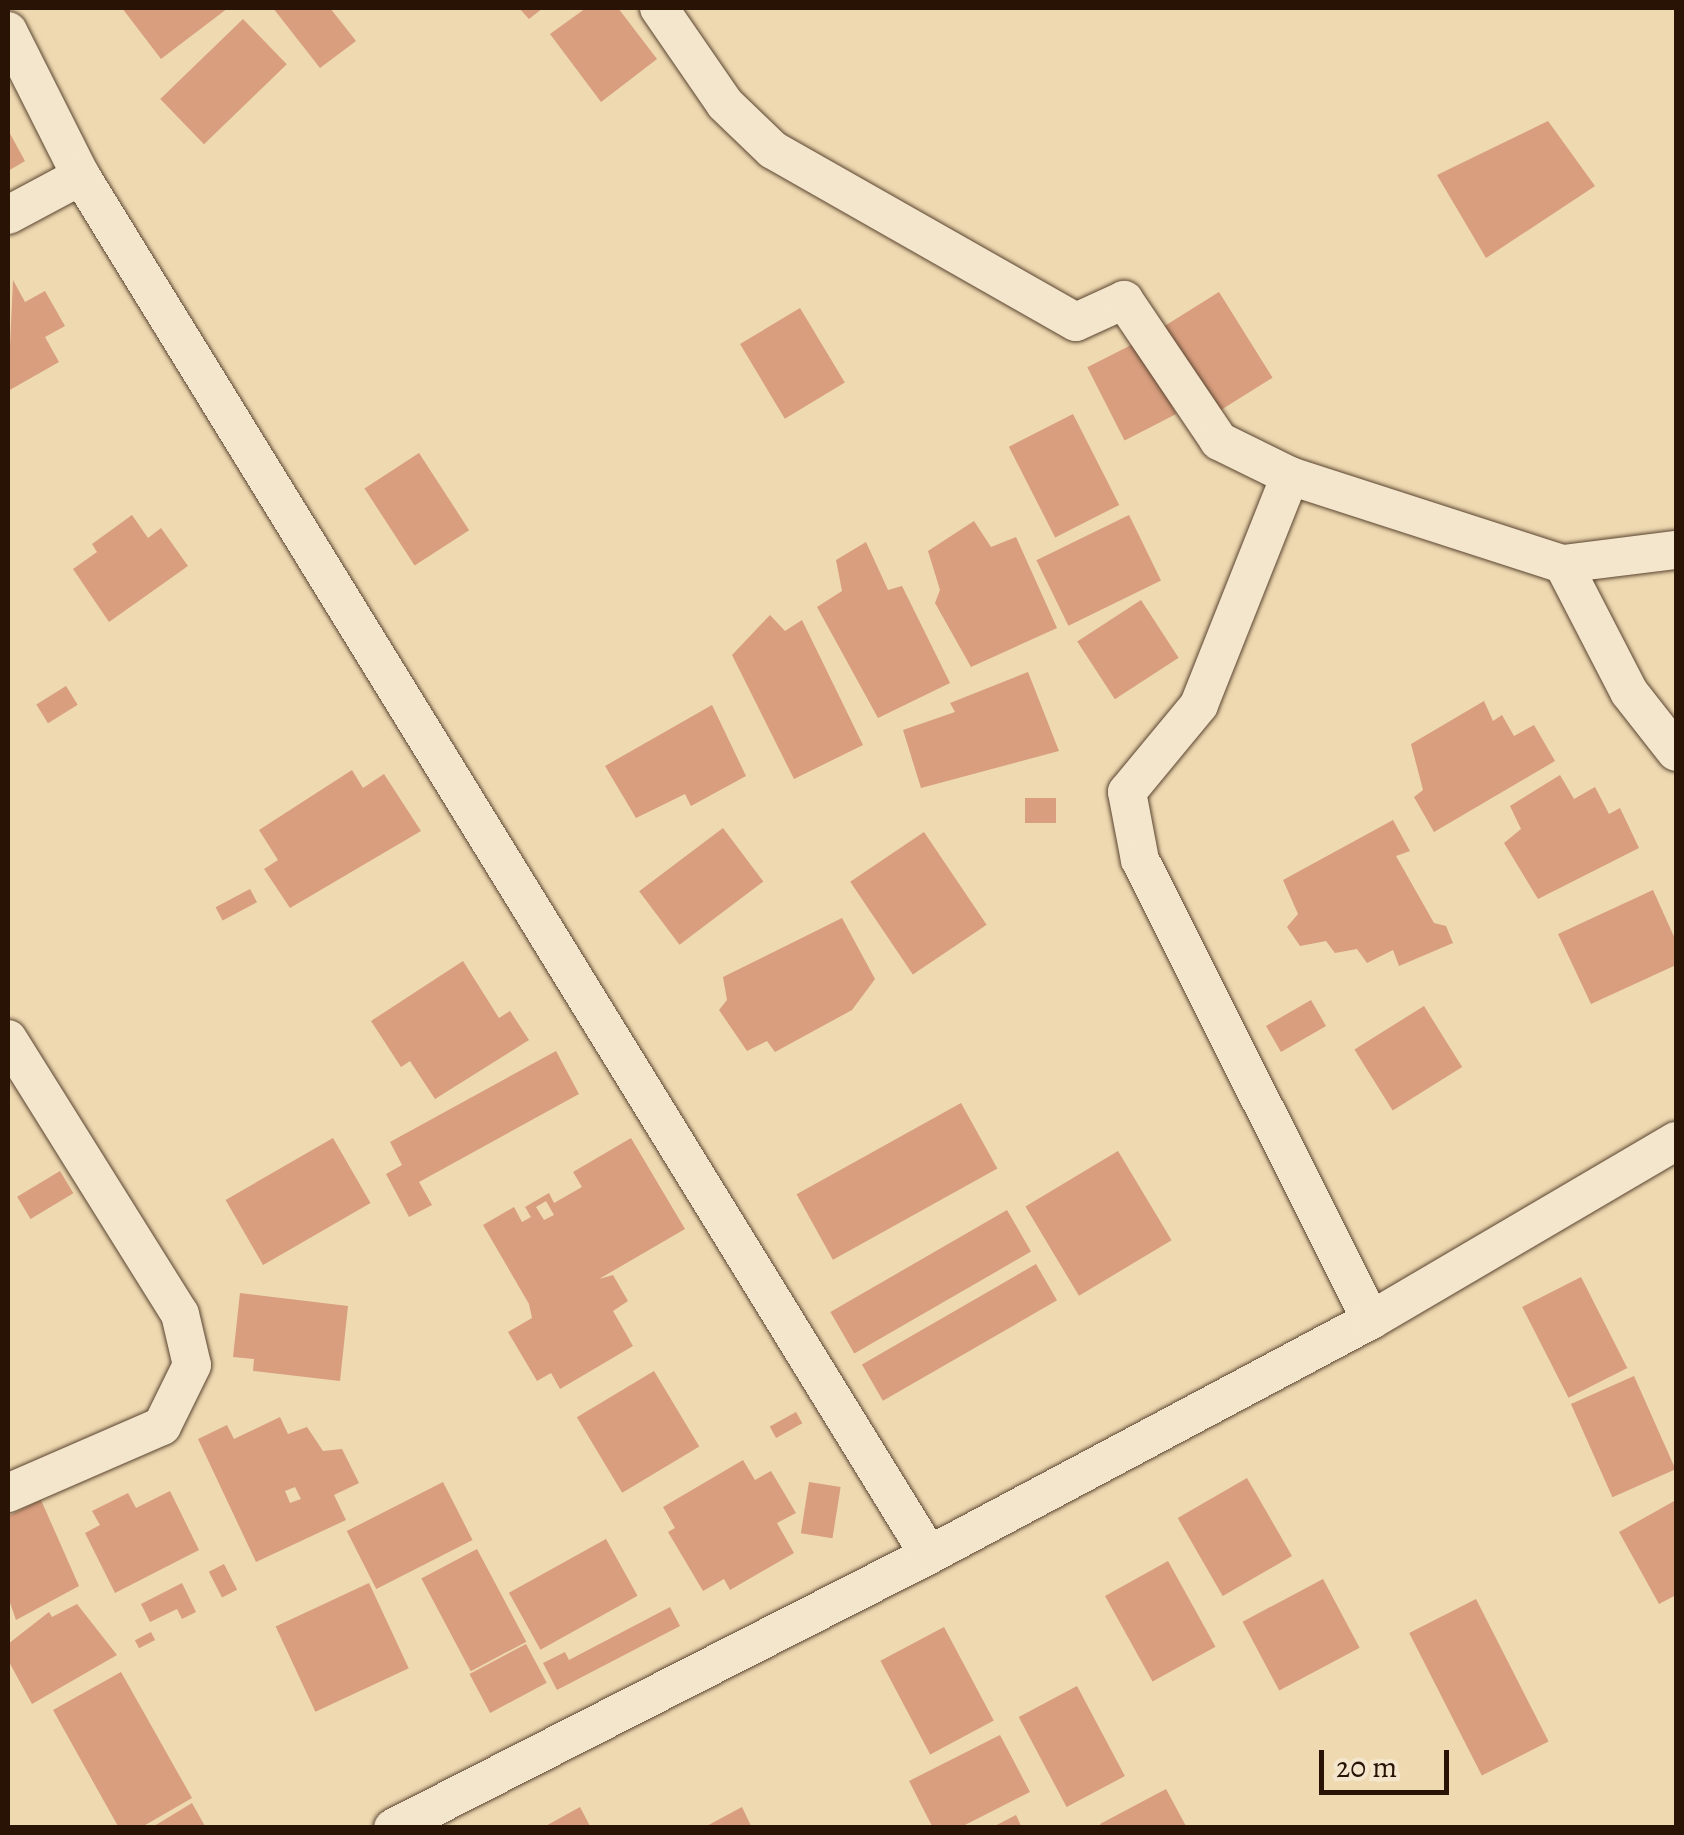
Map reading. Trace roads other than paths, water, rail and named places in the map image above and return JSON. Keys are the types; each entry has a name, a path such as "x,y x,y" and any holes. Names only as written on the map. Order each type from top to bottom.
{"street":[{"path":"659,8 724,104 773,150 1076,322 1124,300 1219,442 1290,476 1563,564 1676,550"},
{"path":"8,31 81,176 929,1555"},
{"path":"8,215 81,176"},
{"path":"1290,476 1199,705 1126,792 1140,860 1371,1320"},
{"path":"1563,564 1629,692 1676,752"},
{"path":"8,1040 180,1314 192,1365 162,1426 8,1493"},
{"path":"393,1828 929,1555 1371,1320 1676,1141"}]}
